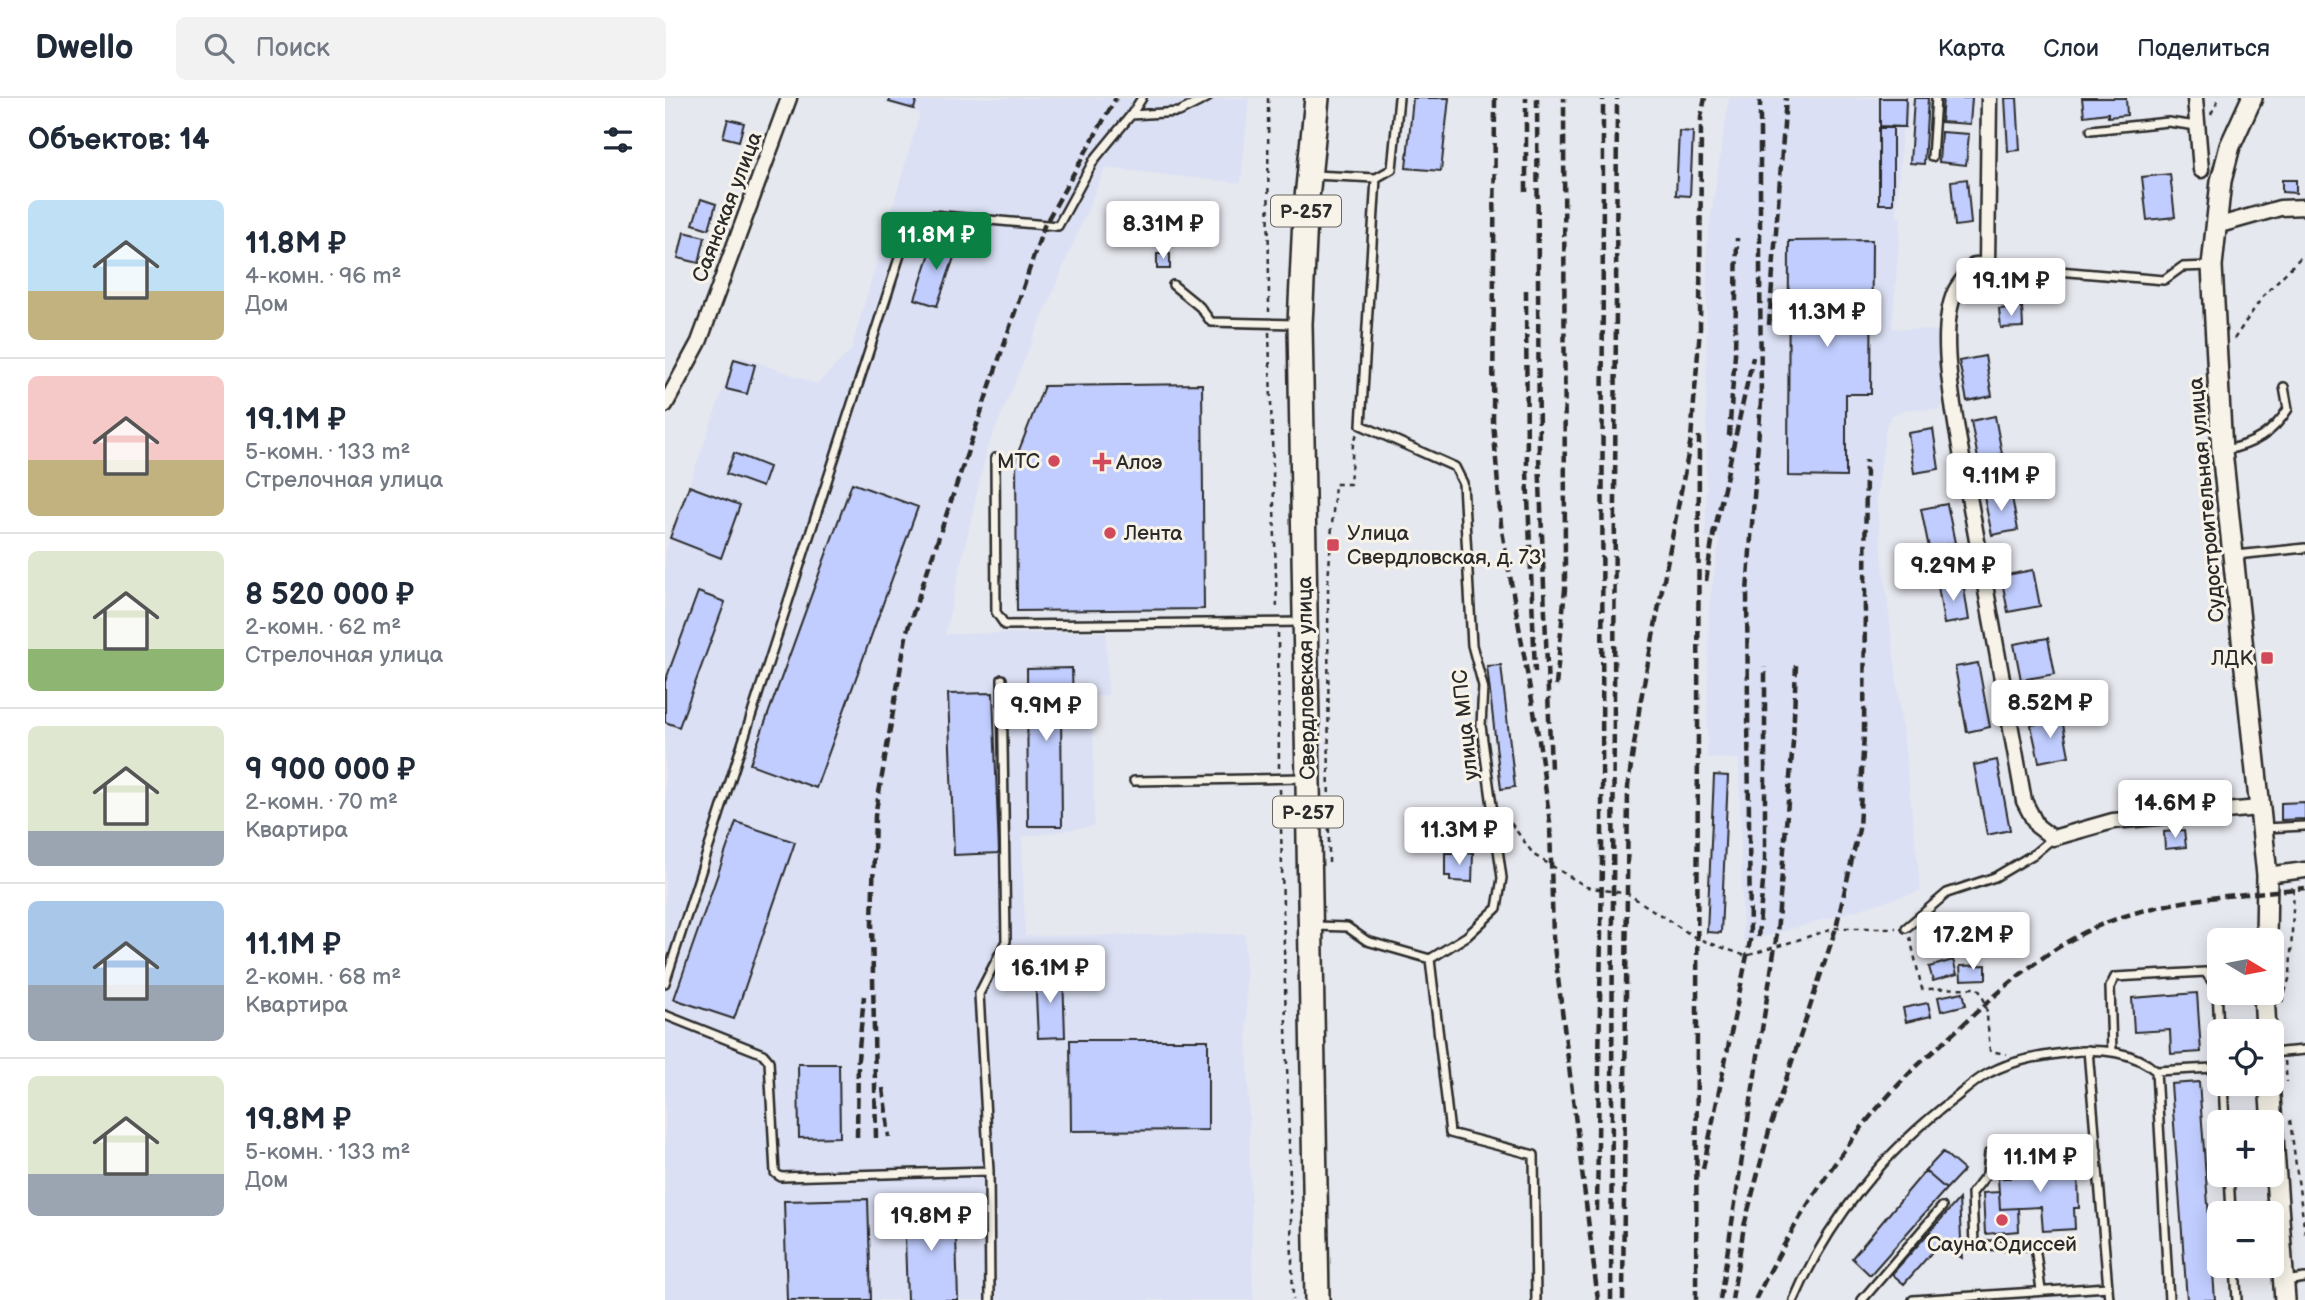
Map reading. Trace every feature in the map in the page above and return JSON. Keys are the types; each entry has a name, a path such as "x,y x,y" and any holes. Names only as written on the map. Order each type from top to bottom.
{"highway":[{"name":"Свердловская улица","path":"1317,98 1309,175 1300,324 1317,1300"}],"main road":[{"name":"Судостроительная улица","path":"2252,98 2230,146 2221,181 2212,266 2222,451 2267,875 2266,928"},
{"path":"2278,1096 2284,1290"}],"street":[{"name":"Саянская улица","path":"665,405 699,342 789,98"},
{"path":"1989,98 1987,265 1975,265 1954,294 1948,330 1948,368 2024,802 2037,826 2053,838 2113,821 2259,808"},
{"path":"2195,98 2201,170"},
{"path":"2216,226 2280,208 2305,207"},
{"path":"2267,875 2300,871"}],"lane":[{"path":"665,983 909,228 932,215 1058,226 1094,160 1142,98"},
{"path":"1131,115 1179,112 1207,98"},
{"path":"1309,175 1376,178 1392,169 1399,98"},
{"path":"1932,157 1936,98"},
{"path":"2091,130 2168,122 2197,126"},
{"path":"1361,425 1376,178"},
{"path":"1987,265 2164,280 2182,267 2212,266"},
{"path":"1173,285 1200,307 1211,322 1300,324"},
{"path":"2222,451 2251,444 2272,430 2288,409 2284,387"},
{"name":"улица МПС","path":"1361,425 1455,467 1463,483 1472,645 1483,685 1481,726 1502,878 1497,908 1467,936 1430,959"},
{"path":"995,458 996,612 1005,625 1306,622"},
{"path":"2232,556 2305,548"},
{"path":"990,1300 989,1171 979,994 1006,941 1002,679"},
{"path":"1134,781 1308,778"},
{"path":"2261,829 2305,826"},
{"path":"1906,928 1947,893 1995,877 2034,854 2053,838"},
{"path":"1310,926 1347,927 1367,941 1430,959 1450,1133 1534,1154 1536,1300"},
{"path":"2112,1052 2110,987 2115,977 2205,972 2217,988 2219,1019"},
{"path":"665,1015 764,1054 769,1061 775,1172 781,1177 989,1171"},
{"path":"2088,1050 2109,1300"},
{"path":"1794,1300 1827,1236 1887,1157 1930,1117 1987,1073 2026,1058 2088,1050 2112,1052 2143,1060 2156,1071 2207,1068"},
{"path":"2285,1051 2305,1050"},
{"path":"2156,1071 2169,1300"},
{"path":"2041,1290 2035,1246 1974,1245 1972,1193 1987,1174 1989,1153 2097,1150"},
{"path":"1862,1300 1942,1207"},
{"path":"2236,1278 2237,1300"},
{"path":"2284,1290 2305,1278"},
{"path":"1913,1300 2108,1287"}],"path":[{"path":"1268,98 1269,322 1277,610"},
{"path":"1329,863 1329,570 1335,484 1350,484 1353,444 1361,425"},
{"path":"1276,585 1287,584"},
{"path":"1277,633 1293,1300"},
{"path":"1490,802 1509,819 1534,855 1587,887 1628,894 1696,938 1746,956 1836,928 1906,928 1923,989 1978,988 1986,1004 1990,1051 2026,1058"},
{"path":"2284,996 2290,976 2300,871"},
{"path":"2284,1056 2285,1051"},
{"path":"2290,1116 2305,1233"}],"shaded area":[{"path":"887,98 1249,98 1241,183 1105,168 987,449 945,634 1106,632 1108,695 1093,697 1094,826 1022,837 1025,936 1245,934 1253,1300 665,1300 665,552 734,359 744,357 817,384 851,350 920,113 885,103"},
{"path":"1729,98 1910,98 1908,129 1902,130 1896,216 1901,217 1892,328 1941,331 1941,410 1907,409 1891,416 1886,427 1876,500 1921,891 1750,941 1743,941 1739,759 1707,758 1709,604 1720,538 1706,537 1707,242"}],"building":[{"path":"890,98 917,98 914,109 889,102"},
{"path":"1413,98 1449,98 1441,171 1406,168"},
{"path":"1880,98 1906,98 1905,127 1880,126"},
{"path":"1914,98 1928,98 1924,164 1910,163"},
{"path":"1943,98 1972,98 1970,124 1941,122"},
{"path":"2005,98 2017,98 2020,150 2008,151"},
{"path":"2082,98 2126,98 2127,115 2108,117 2108,113 2084,116"},
{"path":"728,119 744,123 739,141 723,137"},
{"path":"1879,128 1893,128 1893,204 1879,204"},
{"path":"1679,131 1693,132 1690,196 1676,195"},
{"path":"1941,132 1969,134 1966,165 1939,162"},
{"path":"2170,174 2175,217 2147,220 2142,177"},
{"path":"1967,179 1971,224 1955,226 1951,181"},
{"path":"2282,180 2296,180 2296,193 2282,192"},
{"path":"701,199 716,204 709,229 693,224"},
{"path":"684,232 705,237 699,263 678,258"},
{"path":"935,238 958,246 937,306 915,299"},
{"path":"1872,240 1871,394 1846,394 1846,477 1788,476 1789,241"},
{"path":"1157,254 1170,254 1170,269 1157,269"},
{"path":"2022,307 2023,327 2001,328 1999,309"},
{"path":"1985,356 1992,396 1967,401 1959,361"},
{"path":"734,359 755,365 747,394 726,389"},
{"name":"Лента","path":"1202,384 1204,609 1017,611 1016,458 1044,386"},
{"path":"1995,416 2002,454 1978,459 1971,421"},
{"path":"1933,429 1939,469 1914,473 1908,433"},
{"path":"734,453 769,467 762,487 726,474"},
{"path":"852,483 918,507 816,788 750,764"},
{"path":"689,486 740,505 721,558 670,538"},
{"path":"2011,492 2018,530 1992,535 1984,497"},
{"path":"1947,504 1955,543 1929,548 1921,509"},
{"path":"2033,570 2040,606 2008,612 2001,576"},
{"path":"1963,582 1969,620 1944,624 1938,586"},
{"path":"698,592 725,602 679,727 665,722 665,682"},
{"path":"2048,638 2055,674 2021,680 2014,644"},
{"path":"1978,663 1990,727 1967,732 1955,667"},
{"path":"1501,665 1515,787 1501,789 1487,666"},
{"path":"1072,668 1073,709 1061,709 1062,826 1028,826 1027,669"},
{"path":"993,693 999,853 954,855 948,694"},
{"path":"2062,719 2069,756 2039,762 2031,725"},
{"path":"1997,760 2010,830 1987,835 1974,765"},
{"path":"1714,775 1728,776 1721,933 1707,932"},
{"path":"2305,802 2305,819 2281,820 2281,803"},
{"path":"736,822 795,842 734,1019 674,999"},
{"path":"2184,830 2186,847 2165,849 2164,832"},
{"path":"1445,853 1473,853 1472,882 1450,881 1450,876 1445,876"},
{"path":"1953,960 1957,974 1933,981 1929,967"},
{"path":"1986,965 1986,979 1961,980 1960,966"},
{"path":"1063,973 1065,1037 1038,1038 1035,974"},
{"path":"1963,992 1966,1005 1941,1011 1938,997"},
{"path":"2197,993 2201,1052 2171,1054 2170,1030 2134,1032 2132,998"},
{"path":"1928,1003 1931,1016 1906,1022 1903,1008"},
{"path":"1070,1040 1208,1040 1208,1130 1071,1131"},
{"path":"798,1064 839,1064 840,1137 799,1138"},
{"path":"2199,1082 2208,1201 2207,1278 2213,1278 2215,1300 2187,1300 2171,1084"},
{"path":"1943,1152 1964,1170 1946,1189 1925,1171"},
{"path":"2042,1159 2043,1179 2078,1178 2079,1208 2074,1208 2075,1229 2043,1231 2041,1207 2000,1209 1998,1178 2010,1178 2009,1161"},
{"path":"1925,1171 1946,1189 1870,1275 1852,1258"},
{"name":"Сауна Одиссей","path":"1999,1192 2000,1209 2018,1208 2019,1231 1985,1234 1983,1193"},
{"path":"868,1199 871,1300 787,1300 784,1201"},
{"path":"1959,1199 1962,1258 1939,1244 1904,1284 1892,1274"},
{"path":"955,1205 958,1300 907,1300 904,1206"}],"railway":[{"path":"876,1138 872,923 875,816 907,631 1044,226 1116,98"},
{"path":"1495,98 1493,421 1501,525 1539,740 1550,823 1553,938 1598,1300"},
{"path":"1526,98 1526,192"},
{"path":"1537,98 1539,456 1551,770"},
{"path":"1556,686 1565,589 1564,98"},
{"path":"1597,1211 1602,861 1603,98"},
{"path":"1611,1300 1617,98"},
{"path":"1623,1300 1628,786 1640,704 1691,439 1700,328 1701,117 1705,98"},
{"path":"1769,325 1786,98"},
{"path":"1760,101 1760,273"},
{"path":"1729,436 1735,354 1737,238"},
{"path":"1703,1169 1750,941 1747,592 1761,402 1760,263"},
{"path":"1526,290 1527,471 1535,672"},
{"path":"1713,538 1753,357"},
{"path":"1696,1300 1699,436"},
{"path":"1732,1300 1744,1226 1769,1131 1836,928 1859,829 1864,733 1866,460"},
{"path":"1706,581 1714,529"},
{"path":"1720,1300 1777,933 1793,742 1796,664"},
{"path":"1758,937 1765,860 1765,667"},
{"path":"1755,1300 1821,1184 1881,1104 1927,1057 2003,988 2040,960 2079,935 2144,910 2212,898 2305,888"},
{"path":"857,1137 858,1059 864,996"},
{"path":"883,1088 889,1137"}],"place":[{"name":"МТС","path":"1054,461"},
{"name":"Алоэ","path":"1102,462"},
{"name":"Лента","path":"1110,533"},
{"name":"Улица Свердловская, д. 73","path":"1333,545"},
{"name":"ЛДК","path":"2267,658"},
{"name":"Сауна Одиссей","path":"2002,1220"}]}
